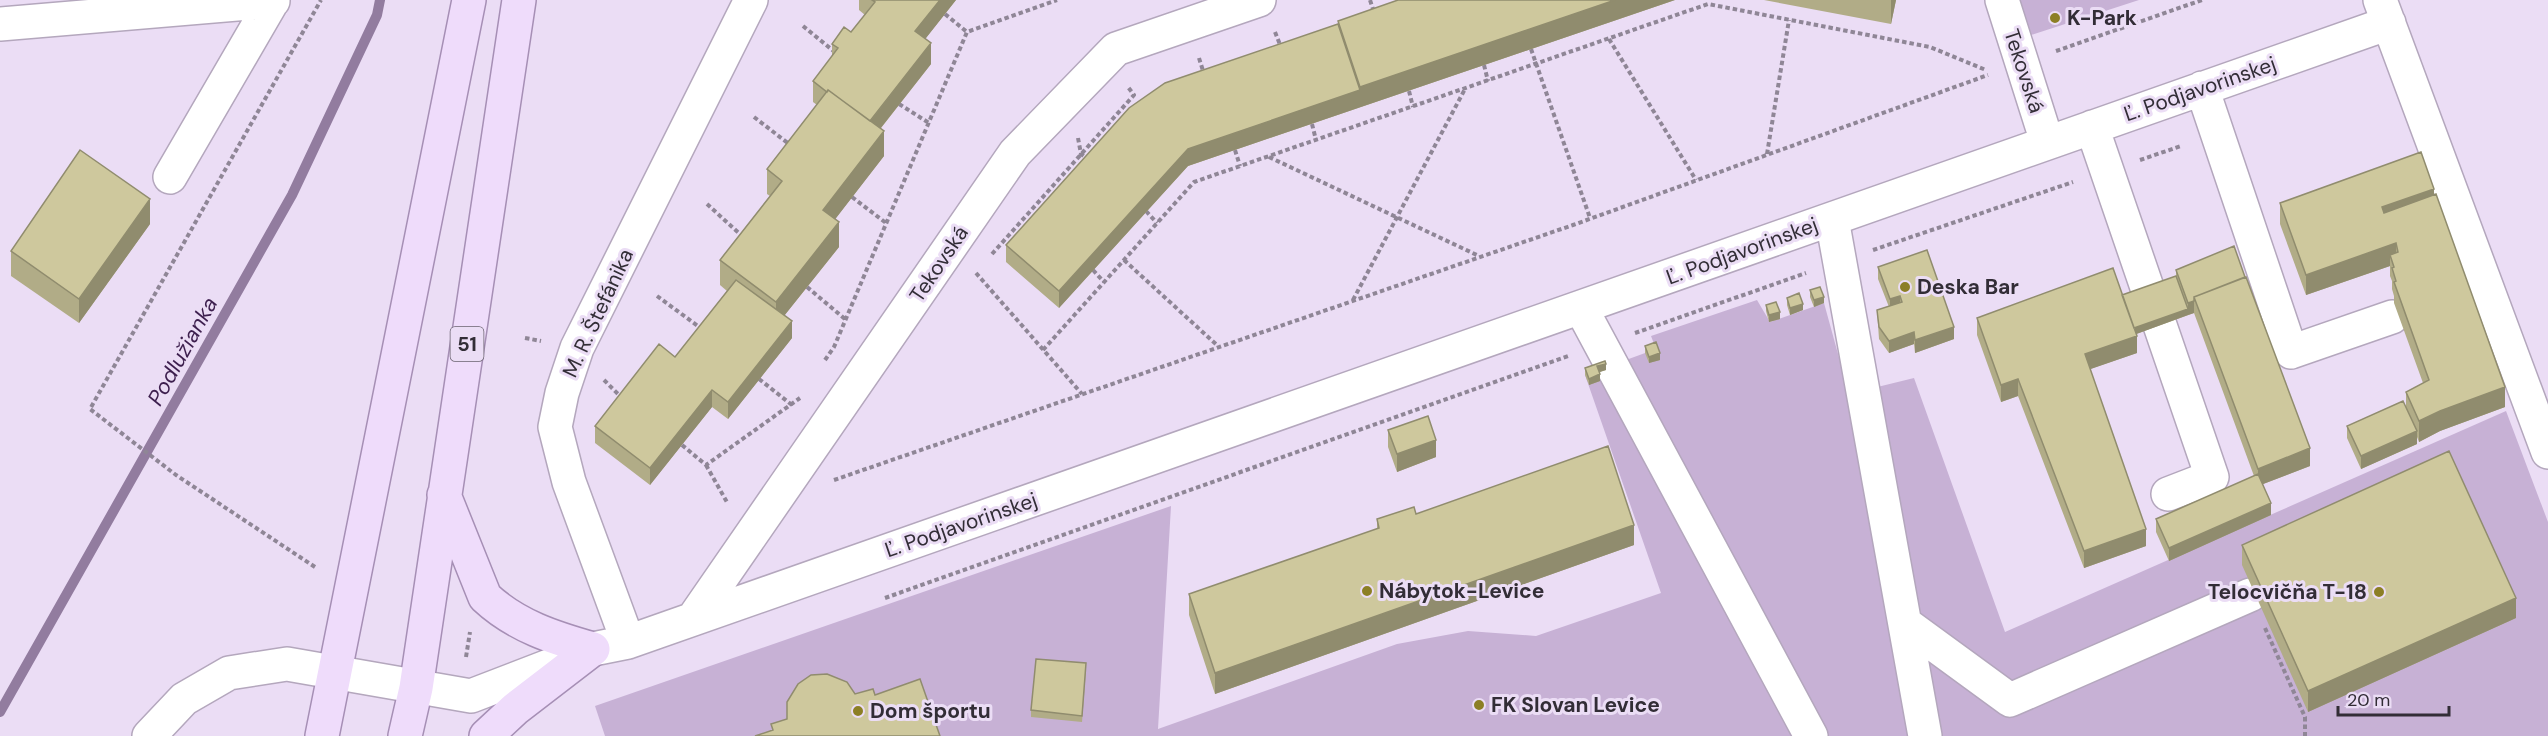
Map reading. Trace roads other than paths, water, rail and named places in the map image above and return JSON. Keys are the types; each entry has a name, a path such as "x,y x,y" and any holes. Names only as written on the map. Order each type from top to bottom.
{"main road":[{"path":"322,736 469,0"},
{"name":"51","path":"405,736 416,687 519,0"},
{"path":"444,495 485,597 498,609 528,627 593,649"},
{"path":"486,736 515,709 593,649"}],"street":[{"path":"0,24 273,0"},
{"path":"170,177 273,0"},
{"name":"M. R. Štefánika","path":"628,642 569,482 555,427 558,408 577,348 752,0"},
{"name":"Tekovská","path":"693,619 1015,153 1116,49 1259,0"},
{"name":"Tekovská","path":"2002,0 2047,142"},
{"name":"Ľ. Podjavorinskej","path":"149,736 184,699 229,673 288,664 471,696 593,649 628,642 2202,88 2384,12 2548,452"},
{"path":"2202,88 2291,352 2392,317"},
{"path":"2092,127 2212,477 2168,494"},
{"path":"1832,219 1925,736"},
{"path":"1581,308 1811,736"},
{"path":"1906,624 2010,700 2250,595"}],"waterway":[{"name":"Podlužianka","path":"0,712 292,195 377,15 380,0"}],"place":[{"name":"K-Park","path":"2055,18"},
{"name":"Deska Bar","path":"1905,287"},
{"name":"Nábytok-Levice","path":"1367,591"},
{"name":"Telocvičňa T-18","path":"2379,592"},
{"name":"FK Slovan Levice","path":"1479,705"},
{"name":"Dom športu","path":"858,711"}]}
